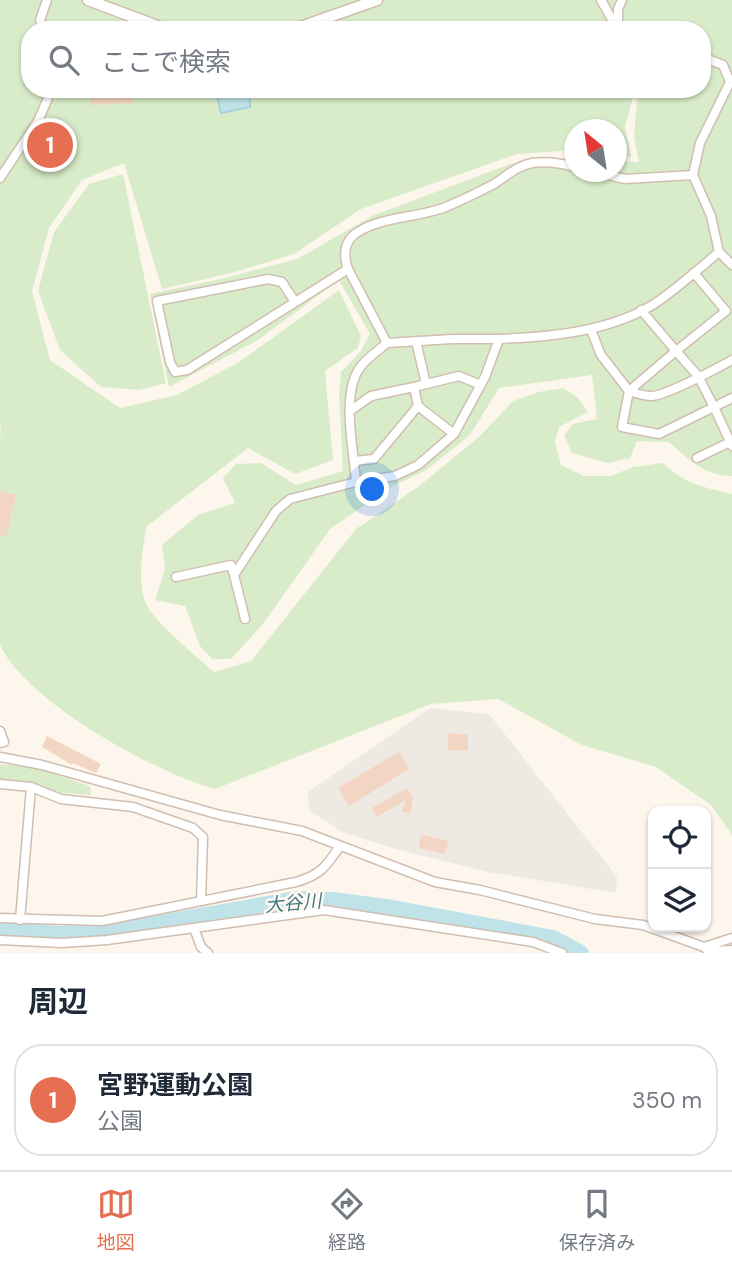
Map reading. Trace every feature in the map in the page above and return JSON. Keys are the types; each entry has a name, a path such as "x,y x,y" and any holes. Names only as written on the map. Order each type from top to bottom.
{"street":[{"path":"40,21 47,0"},
{"path":"88,0 144,21"},
{"path":"318,21 377,0"},
{"path":"601,0 613,21"},
{"path":"618,21 618,9 622,0"},
{"path":"711,60 723,65 731,81 700,143 693,175 711,216 719,252 732,265"},
{"path":"0,178 38,121 48,98"},
{"path":"387,343 348,269 344,257 348,240 358,232 379,223 444,208 494,184 516,168 532,163 564,164"},
{"path":"627,178 693,175"},
{"path":"356,482 350,411 351,390 358,370 387,343 499,339 591,330 618,321 659,301 719,252"},
{"path":"295,302 282,282 268,279 158,301 170,362 175,372 187,370 348,269"},
{"path":"694,273 726,311 629,391 622,426 659,434 732,398"},
{"path":"641,310 698,376 731,443 697,458"},
{"path":"591,330 601,355 629,391 653,397 732,360"},
{"path":"234,575 276,511 290,499 356,482 395,476 418,465 454,434 481,385 499,339"},
{"path":"416,341 426,384"},
{"path":"350,411 371,396 460,376 481,385"},
{"path":"414,387 418,406 454,434"},
{"path":"355,461 374,459 418,406"},
{"path":"176,577 231,565 245,619"},
{"path":"0,731 4,742 0,743"},
{"path":"0,757 42,765 220,815 302,831 435,882 480,890 596,919 643,925 707,950 732,950"},
{"path":"0,784 31,787 61,799 133,807 193,828 202,836 201,901"},
{"path":"20,920 31,787"},
{"path":"0,918 102,921 201,901 311,877 326,867 340,846"},
{"path":"0,940 62,943 107,940 324,911 533,942 562,953"},
{"path":"194,928 201,947 208,953"},
{"path":"707,950 732,938"}],"shaded area":[{"path":"430,708 489,714 617,877 616,893 488,872 399,850 342,832 309,810 308,792"}],"green space":[{"path":"0,0 732,0 732,476 706,470 669,442 637,441 630,458 608,463 572,453 564,436 573,424 597,419 592,375 499,388 470,435 425,471 393,486 330,529 263,624 231,659 212,659 200,646 185,606 155,600 165,569 162,545 198,515 235,503 223,478 236,464 261,463 296,485 343,471 339,394 341,372 360,352 370,334 339,280 258,340 169,387 150,294 297,259 372,216 510,164 548,157 564,158 564,182 627,182 627,161 639,162 634,137 637,98 711,98 711,21 21,21 21,98 632,98 627,120 564,119 564,151 517,154 361,209 294,254 235,272 162,289 124,163 82,180 49,228 32,291 50,360 120,408 177,395 239,362 339,290 361,336 358,348 325,371 333,460 295,474 248,448 146,527 141,574 145,602 166,628 214,672 251,661 356,529 418,487 480,436 513,401 539,392 563,388 577,397 588,412 559,427 555,442 561,465 584,476 611,476 633,467 663,463 687,480 732,494 732,835 711,805 656,767 582,745 498,699 431,704 215,789 189,780 128,751 64,712 37,690 15,667 0,645 0,426 3,444 0,420"},
{"path":"627,137 631,157 627,156"},
{"path":"123,174 166,383 139,390 101,387 60,350 38,291 54,232 89,184"},
{"path":"0,764 34,767 90,786 91,795 0,788"}],"water":[{"path":"217,98 250,98 250,107 221,113"}],"building":[{"path":"89,98 134,98 134,103 90,105"},
{"path":"0,491 16,495 6,537 0,535"},
{"path":"448,733 468,735 468,751 448,750"},
{"path":"47,736 101,764 96,773 73,763 72,765 42,747"},
{"path":"399,752 409,769 349,806 338,788"},
{"path":"407,788 413,798 410,814 402,811 406,800 377,817 372,808"},
{"path":"421,835 449,841 445,854 419,848"}],"waterway":[{"name":"大谷川","path":"0,930 62,934 122,930 296,899 333,900 393,908 553,938 581,953"}],"place":[{"name":"宮野運動公園","path":"50,145"}]}
